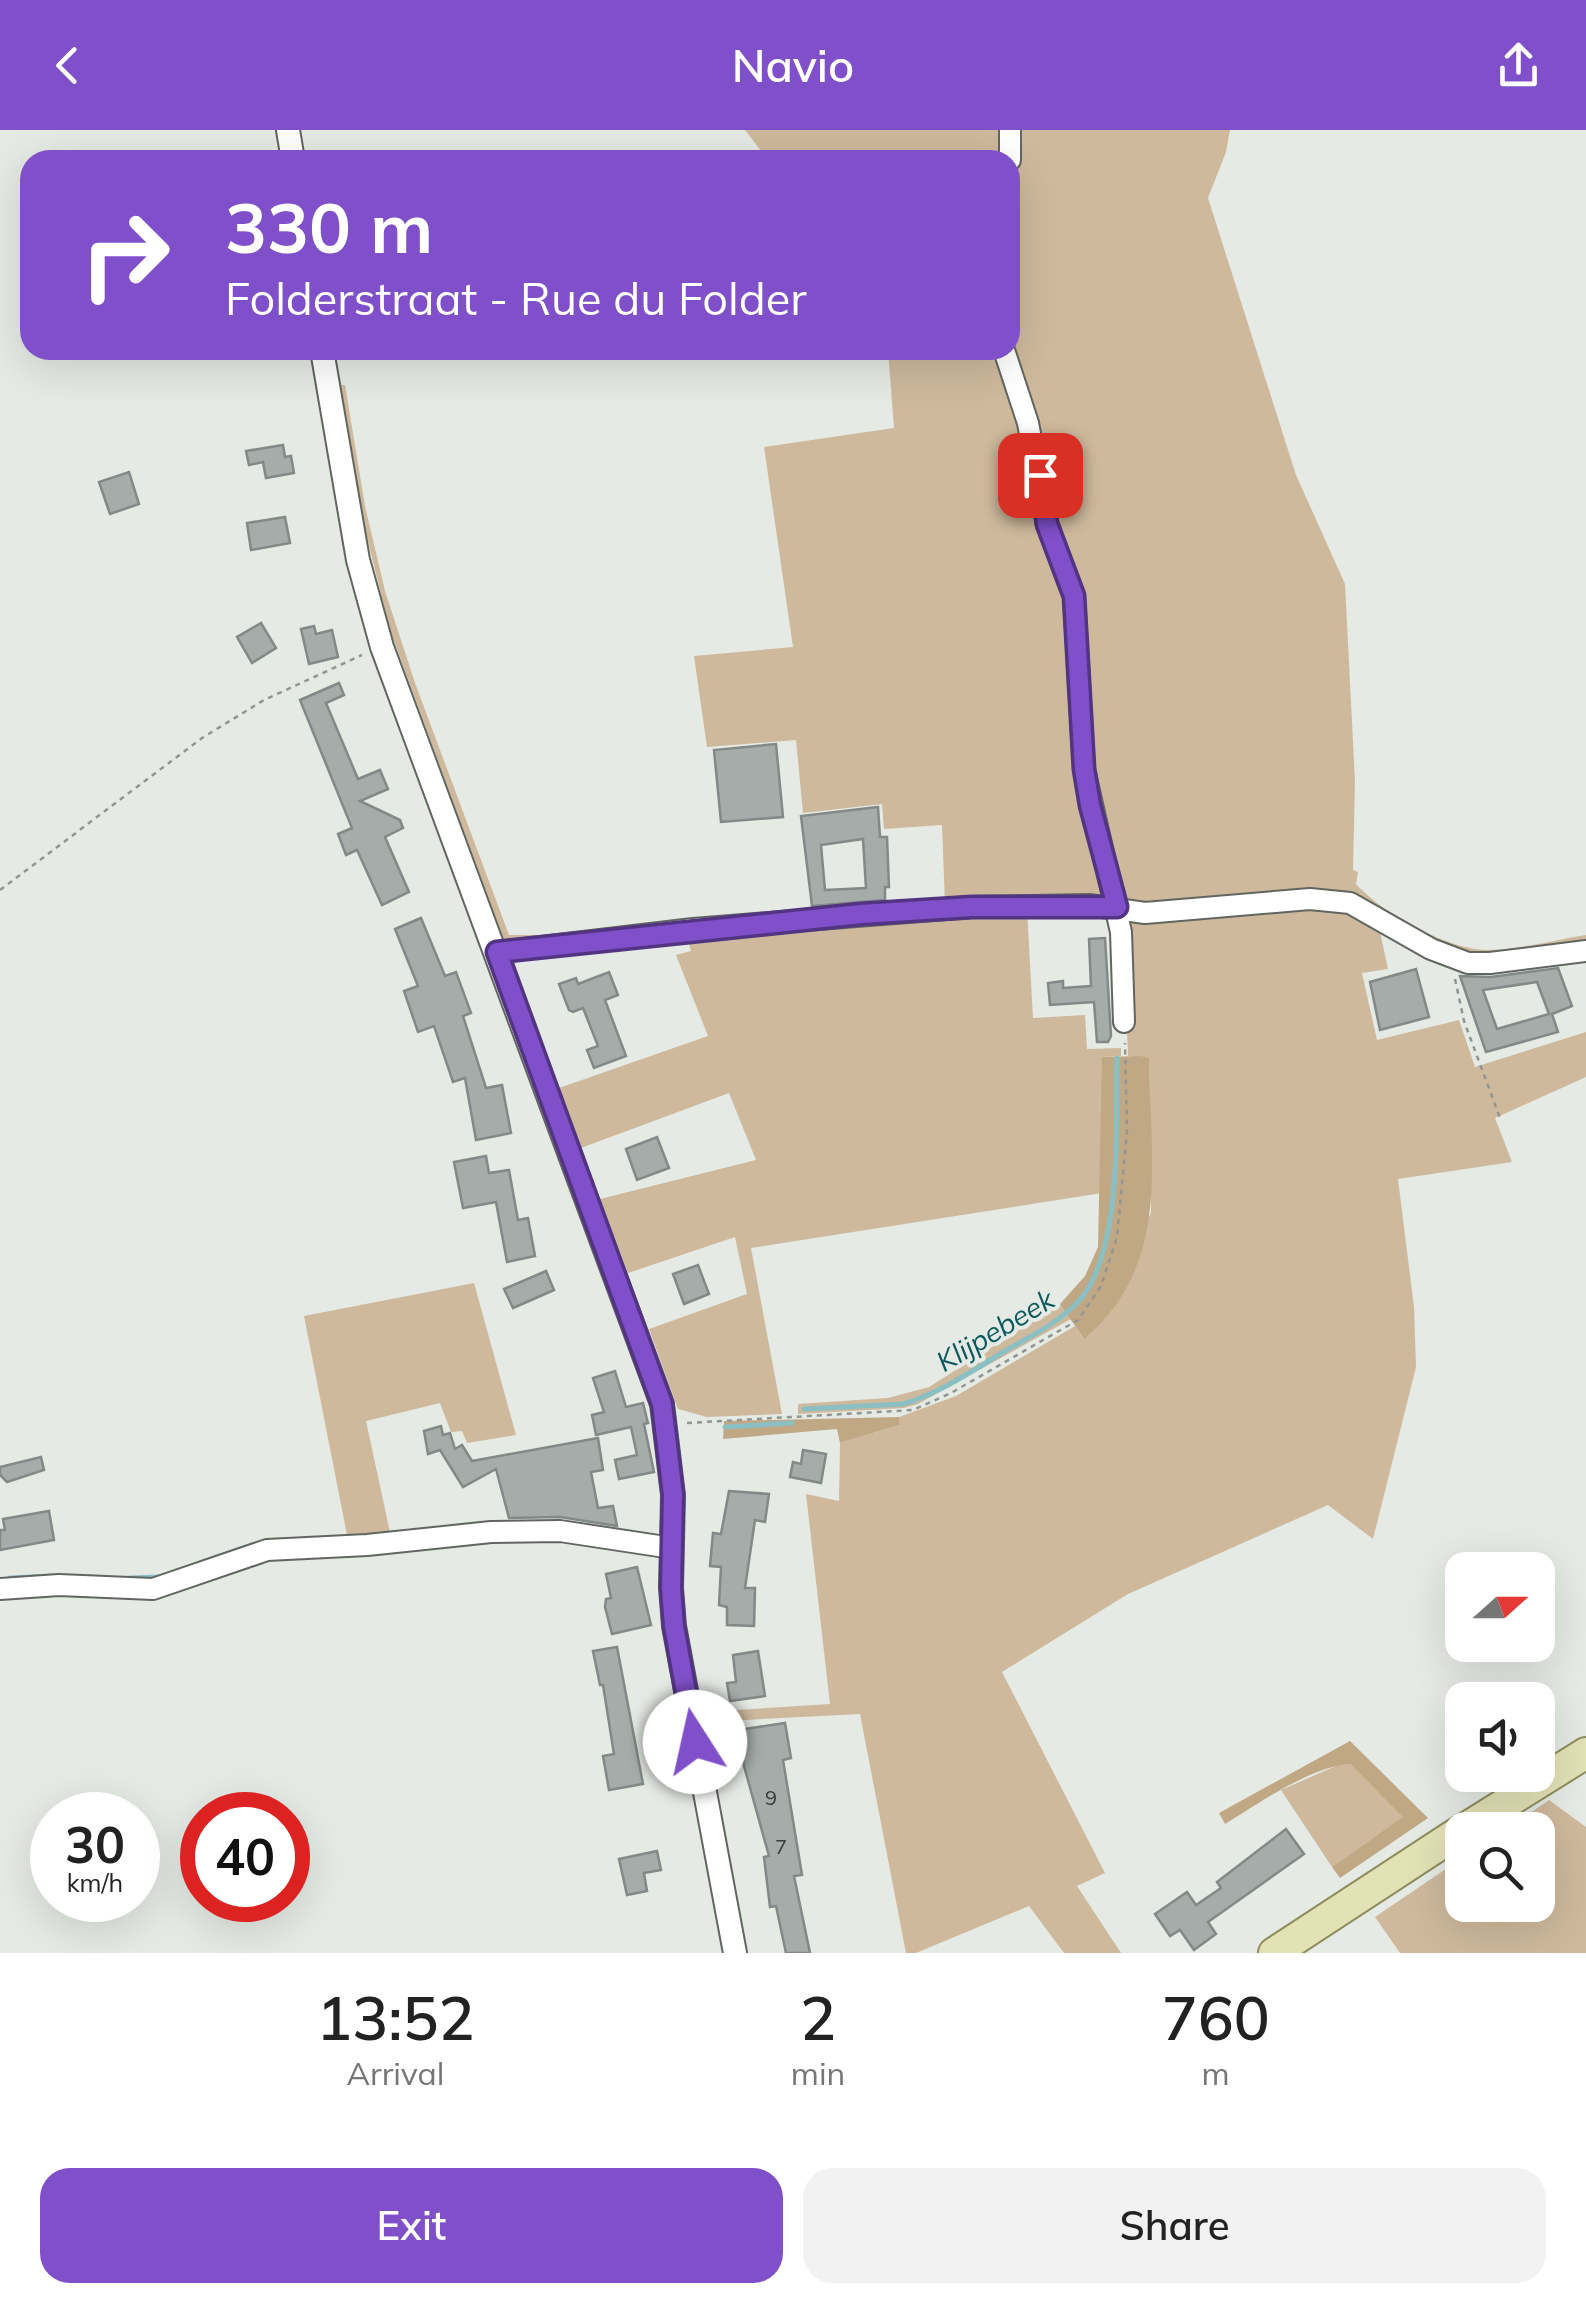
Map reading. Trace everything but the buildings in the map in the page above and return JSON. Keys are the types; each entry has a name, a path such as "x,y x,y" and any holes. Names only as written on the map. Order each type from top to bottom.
{"main road":[{"path":"1492,1812 1586,1753"},
{"path":"1274,1953 1445,1842"}],"street":[{"path":"324,360 358,560 382,646 646,1356 666,1425 672,1481 674,1626 735,1953"},
{"path":"1007,360 1028,423 1047,524 1074,596 1084,769 1121,932 1124,1022"},
{"path":"497,952 861,914 972,907 1117,907 1144,912 1284,900 1336,900 1362,908 1451,958 1490,963 1586,951"},
{"path":"0,1588 59,1585 153,1589 266,1550 345,1547 503,1531 560,1531 672,1548"}],"path":[{"path":"0,890 202,738 274,694 382,646"},
{"path":"1451,958 1464,1021 1500,1118"},
{"path":"666,1425 913,1410 951,1394 1078,1320 1101,1286 1117,1237 1127,1130 1124,1022"}],"shaded area":[{"path":"745,130 1006,130 1006,150 760,150"},
{"path":"1014,130 1230,130 1208,198 1296,475 1345,584 1356,884 1398,917 1434,936 1470,948 1498,950 1586,935 1586,947 1528,956 1452,953 1362,899 1130,907 1120,897 1101,835 1056,539 1012,360 1020,360 1020,150 1013,150"},
{"path":"889,360 1003,360 1068,588 1104,897 945,905 942,825 884,829 882,804 803,813 796,740 707,747 694,656 793,647 764,447 894,428"},
{"path":"341,385 345,385 365,506 385,591 509,935 557,935 514,941 503,938 390,630 362,517"},
{"path":"1333,904 1386,926 1380,932 1388,969 1362,973 1377,1040 1459,1020 1475,1067 1586,1032 1586,1077 1495,1118 1512,1162 1398,1179 1414,1307 1416,1367 1373,1539 1328,1505 1128,1594 1002,1672 1105,1873 1077,1886 1121,1953 1064,1953 1029,1906 916,1953 906,1953 860,1714 707,1722 705,1712 830,1704 806,1494 839,1501 840,1443 899,1425 899,1417 956,1396 1075,1326 1083,1338 1151,1213 1149,1058 1128,1056 1123,920"},
{"path":"1027,909 1033,1018 1085,1015 1087,1049 1121,1048 1121,1056 1102,1057 1102,1193 751,1248 782,1414 707,1417 678,1409 649,1329 747,1294 735,1237 628,1273 600,1199 756,1160 729,1093 581,1148 559,1088 708,1036 676,955 691,951 686,933"},
{"path":"1102,1057 1149,1058 1152,1135 1150,1209 1144,1245 1112,1310 1084,1339 1060,1304 1085,1276 1098,1247"},
{"path":"474,1283 516,1435 467,1443 462,1431 451,1432 440,1403 366,1421 391,1537 348,1540 304,1316"},
{"path":"1060,1304 1071,1319 918,1404 798,1414 798,1404 888,1398 929,1387"},
{"path":"899,1417 899,1425 840,1443 837,1429 723,1439 724,1421"},
{"path":"1350,1741 1428,1818 1340,1878 1332,1867 1403,1817 1350,1764 1302,1779 1225,1824 1219,1813"},
{"path":"1350,1764 1404,1817 1332,1867 1281,1790 1338,1765"},
{"path":"1549,1800 1586,1827 1586,1953 1400,1953 1375,1917 1445,1870 1445,1922 1555,1922 1555,1812 1531,1812"}],"waterway":[{"name":"Klijpebeek","path":"1079,791 1087,829"},
{"name":"Klijpebeek","path":"804,1409 903,1404 917,1399 956,1381 1042,1330 1076,1304 1091,1282 1110,1223 1116,1153 1117,1058"},
{"name":"Klijpebeek","path":"725,1427 792,1423"},
{"name":"Klijpebeek","path":"202,1562 253,1545"},
{"name":"Klijpebeek","path":"10,1578 54,1576"},
{"name":"Klijpebeek","path":"130,1578 159,1577"}],"route":[{"path":"695,1742 674,1626 673,1495 662,1404 497,952 861,914 972,907 1117,907 1095,828 1084,769 1074,596 1047,524 1040,475"}]}
